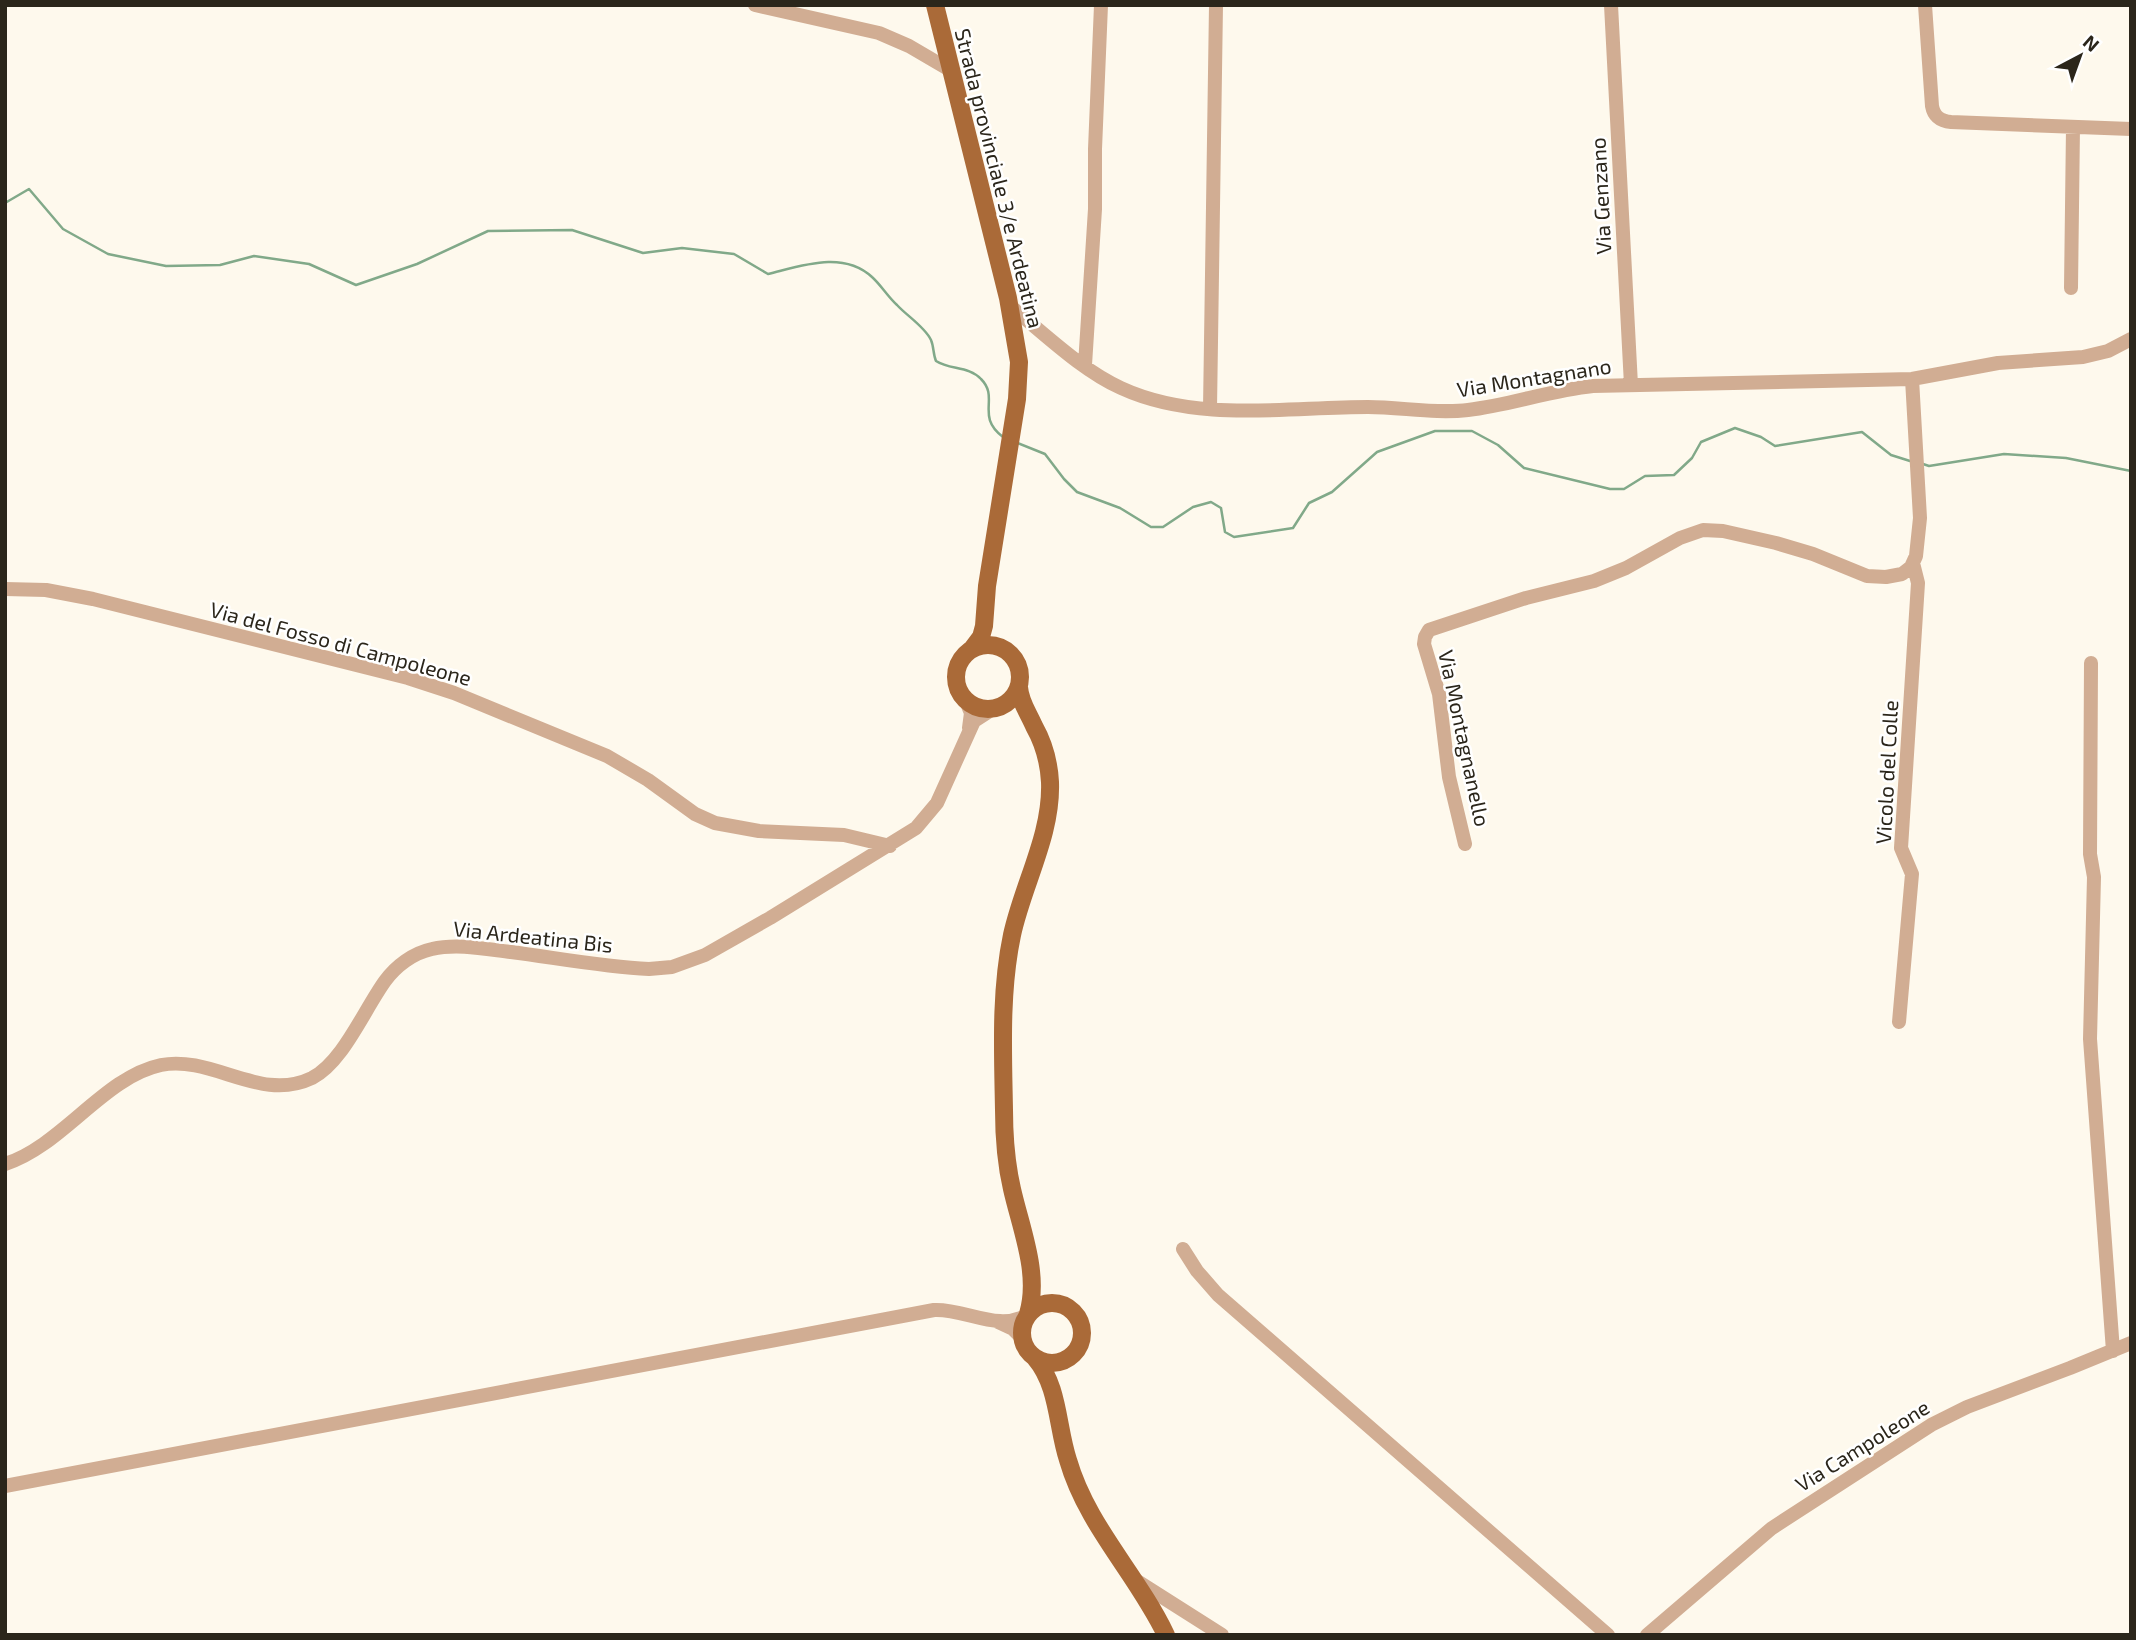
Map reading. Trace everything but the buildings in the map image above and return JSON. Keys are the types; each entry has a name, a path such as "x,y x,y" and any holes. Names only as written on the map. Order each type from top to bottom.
{"main road":[{"name":"Strada provinciale 3/e Ardeatina","path":"935,5 1010,306 1019,368 1011,440 987,586 983,632 972,649"},
{"path":"985,611 992,636 1011,654 1020,669 1022,705 1038,733 1047,761 1049,804 1045,828 1017,914 1008,957 1005,996 1003,1106 1008,1169 1030,1264 1032,1288 1022,1338 1024,1346 1046,1374 1076,1485 1087,1508 1166,1635"},
{"path":"1004,649 988,645 972,649 960,661 956,677 960,694 973,706 1017,708 1029,716"},
{"path":"996,708 1009,702 1019,687"},
{"path":"1030,1264 1045,1293 1067,1306 1079,1318 1083,1335 1077,1351 1064,1362 1056,1379 1055,1402"},
{"path":"1028,1314 1042,1304 1059,1303"},
{"path":"1035,1358 1054,1364 1064,1362"}],"street":[{"path":"755,5 879,33 909,46 950,70"},
{"path":"1085,365 1095,209 1101,5"},
{"path":"1210,409 1216,5"},
{"name":"Via Genzano","path":"1611,5 1631,385"},
{"path":"1926,5 1932,106 1938,118 1951,122 2131,129"},
{"path":"2071,288 2073,127"},
{"name":"Via Montagnano","path":"1010,306 1113,384 1138,395 1210,409 1364,407 1457,411 1506,405 1578,388 1912,379 1990,364 2083,357 2108,351 2131,339"},
{"path":"1912,379 1920,518 1917,551 1913,563"},
{"name":"Via Montagnanello","path":"1465,844 1449,777 1439,694 1424,643 1424,637 1429,630 1526,597 1590,583 1626,568 1683,537 1703,530 1723,531 1786,546 1867,576 1896,576 1906,571 1913,563"},
{"name":"Vicolo del Colle","path":"1899,1022 1912,874 1901,848 1918,583 1913,563"},
{"name":"Via del Fosso di Campoleone","path":"5,589 40,590 93,599 421,682 512,715 607,756 648,780 695,814 715,823 759,831 844,835 890,846"},
{"path":"2096,665 2099,853 2094,877 2090,1039 2113,1350"},
{"name":"Via Ardeatina Bis","path":"966,701 971,713 968,730"},
{"name":"Via Ardeatina Bis","path":"5,1164 31,1153 120,1086 156,1067 169,1064 192,1065 264,1085 286,1085 313,1077 335,1057 390,975 408,959 426,950 468,947 643,968 671,967 698,958 890,846 921,824 933,809 968,730 977,717 996,708"},
{"path":"1183,1248 1197,1271 1218,1295 1608,1635"},
{"path":"5,1486 934,1310 1013,1321 1028,1314"},
{"path":"994,1320 1013,1329 1022,1338"},
{"name":"Via Campoleone","path":"1647,1635 1772,1528 1931,1425 1958,1411 2131,1343"},
{"path":"1129,1573 1151,1592 1222,1635"}],"waterway":[{"path":"5,203 29,189 63,229 108,254 166,266 220,265 254,256 309,264 356,285 417,264 488,231 572,230 643,253 682,248 734,254 768,274 821,262 848,264 872,277 925,331 931,340 936,361 971,372 981,379 989,393 990,422 1003,437"},
{"path":"1015,442 1045,454 1077,492 1120,508 1151,527 1163,527 1193,507 1211,502 1221,508 1225,532 1234,537 1293,528 1309,503 1332,492 1377,452 1435,431 1472,431 1498,445 1524,468 1610,489 1624,489 1645,476 1674,475 1692,458 1701,442 1735,428 1761,437 1775,446 1862,432 1891,455 1910,461"},
{"path":"1923,464 1929,466 2004,454 2066,458 2131,471"}]}
